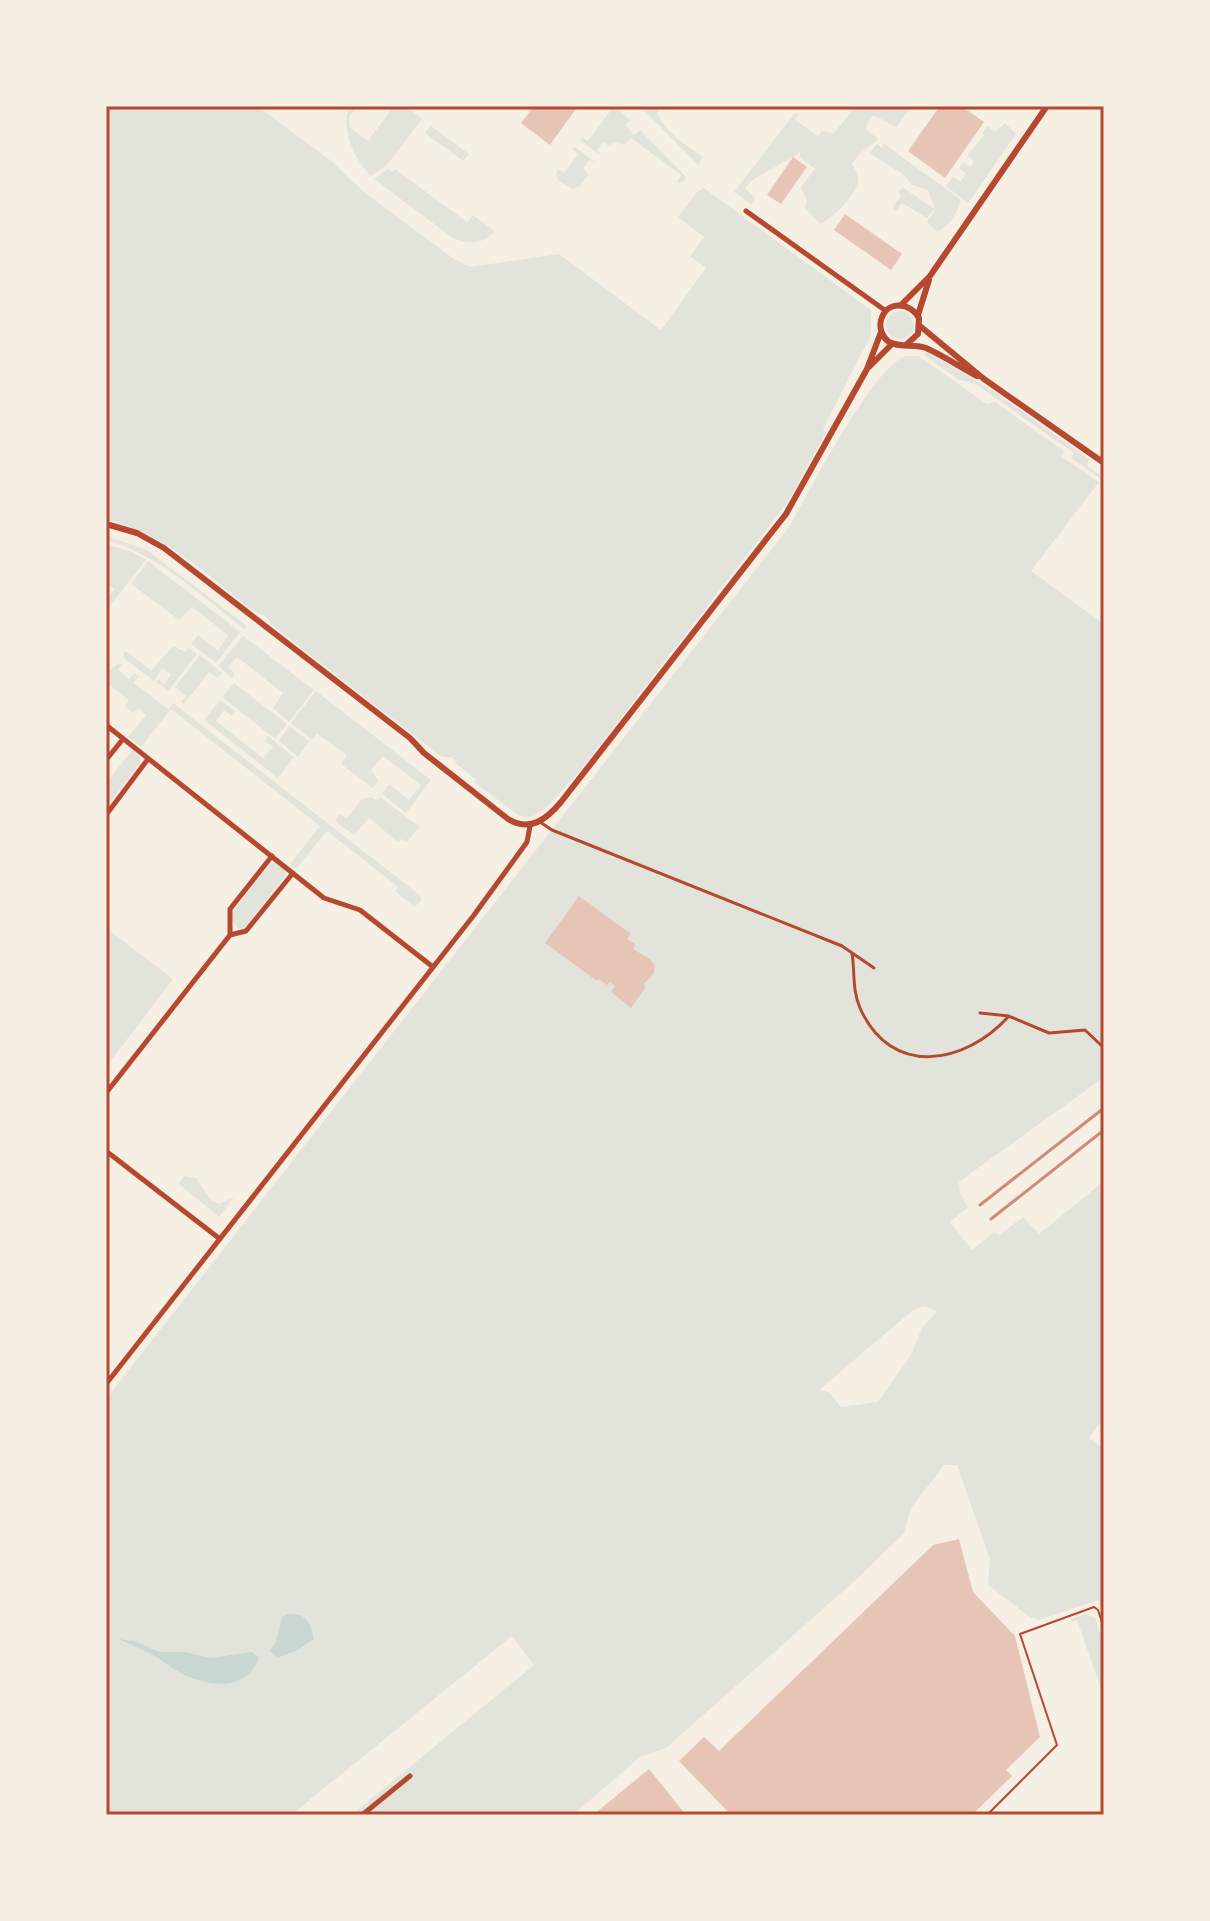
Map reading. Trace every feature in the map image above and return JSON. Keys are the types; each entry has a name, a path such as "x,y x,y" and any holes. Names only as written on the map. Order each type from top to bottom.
{"street":[{"path":"106,524 137,533 164,548 410,738 424,753 508,819 530,826 540,822 561,802 786,514 867,369 886,311 901,305 930,276 1047,106"},
{"path":"746,211 886,311"},
{"path":"907,344 915,338 920,326 918,315 930,276"},
{"path":"901,305 911,308 918,315"},
{"path":"920,326 984,379 1104,463"},
{"path":"881,332 893,344"},
{"path":"867,369 893,344 907,344 930,350 984,379"},
{"path":"106,725 324,898 360,910 433,967"},
{"path":"106,760 123,739"},
{"path":"106,815 148,759"},
{"path":"540,822 552,830 851,951 874,968"},
{"path":"106,1384 433,967 527,842 530,826"},
{"path":"230,935 230,909 272,856"},
{"path":"106,1093 230,935 246,931 293,873"},
{"path":"851,951 854,990 865,1019 885,1040 913,1056 936,1058 968,1048 1009,1016"},
{"path":"980,1013 1009,1016 1049,1033 1085,1030 1104,1048"},
{"path":"106,1151 220,1239"},
{"path":"362,1815 410,1776"}],"lane":[{"path":"987,1815 1057,1745 1020,1634 1094,1607 1104,1628"}],"shaded area":[{"path":"106,106 257,106 330,160 365,193 454,259 470,267 559,254 661,330 706,268 690,256 704,237 678,217 697,192 704,188 871,310 871,335 823,429 826,432 787,503 582,768 538,814 528,818 518,815 474,782 476,779 451,757 442,757 274,627 265,616 252,610 184,556 147,535 106,519"},
{"path":"350,106 357,106 349,117 350,127 368,141 394,106 405,106 422,119 387,165 371,176 350,143 346,124"},
{"path":"614,106 630,120 625,125 634,135 640,130 686,177 683,182 677,183 681,175 631,138 625,145 603,142 597,150 602,156 580,140 582,137 588,141"},
{"path":"640,106 657,106 667,129 703,157 698,165"},
{"path":"856,106 912,106 896,127 873,115 866,126 867,131 879,139 859,154 852,164 858,177 856,187 825,222 820,224 805,208 807,201 801,187 815,169 800,157 800,153 752,180 745,188 755,198 751,204 734,192 794,114 799,114 795,120 818,136 822,131 834,133"},
{"path":"1005,123 1016,134 968,203 946,186 953,177 960,182 966,174 959,168 963,162 970,167 974,161 967,156 984,135 982,133 987,126 995,132"},
{"path":"431,126 469,154 463,161 425,133"},
{"path":"883,143 960,199 956,214 941,230 937,232 927,222 935,210 928,190 912,185 904,175 870,153 877,144 882,148"},
{"path":"575,147 596,163 589,160 583,169 589,174 580,186 572,189 558,180 556,175 558,169 564,173 578,154 573,149"},
{"path":"388,169 392,172 395,169 467,222 473,215 495,231 486,239 476,242 453,238 374,179"},
{"path":"904,188 934,209 927,218 902,203 896,211 892,208 900,197 899,190"},
{"path":"900,311 910,315 914,325 910,335 900,339 890,335 886,325 890,315"},
{"path":"926,351 993,391 1089,459 1087,466 1104,481 1071,458 1074,453 974,383 959,380 925,356"},
{"path":"905,356 918,356 987,404 995,402 1064,451 1061,456 1099,482 1031,571 1104,624 1104,1077 959,1182 960,1193 968,1207 950,1222 972,1250 994,1232 999,1235 1023,1217 1039,1234 1104,1181 1104,1418 1089,1438 1104,1449 1104,1612 1098,1600 1039,1620 1030,1617 988,1585 990,1559 957,1465 944,1465 911,1508 904,1533 859,1577 666,1748 640,1757 573,1815 351,1815 534,1665 512,1636 291,1815 106,1815 106,1399 789,527 859,407 891,366","holes":["924,1306 937,1311 922,1328 911,1355 878,1402 841,1407 829,1392 819,1390 913,1310"]},
{"path":"106,536 147,550 247,626 244,629 162,566 106,540"},
{"path":"106,544 146,560 106,611 106,600 114,589 106,582"},
{"path":"148,561 240,632 216,663 191,644 198,635 218,651 228,635 192,607 179,620 131,584"},
{"path":"243,636 314,690 289,722 273,708 283,693 237,657 228,667 235,674 232,678 218,666"},
{"path":"173,646 185,652 189,648 197,654 168,691 156,682 158,679 164,684 171,674 162,668 154,681 125,659 123,652 128,652 151,671"},
{"path":"200,655 222,673 218,678 209,672 184,704 181,702 186,696 175,687"},
{"path":"117,664 122,664 118,670 129,679 134,673 139,676 134,683 168,709 173,703 421,896 421,900 415,907 395,891 398,887 327,831 296,869 290,864 320,826 171,709 141,747 128,737 146,715 138,708 133,713 125,706 129,700 106,682 106,674"},
{"path":"234,683 287,724 275,739 222,697"},
{"path":"316,691 431,780 406,813 382,794 389,784 409,800 421,785 383,756 371,770 378,781 373,788 341,764 347,755 317,734 312,740 291,723"},
{"path":"220,700 235,711 232,716 224,710 216,721 263,758 273,747 264,741 268,736 294,757 278,778 204,720"},
{"path":"289,726 309,741 298,757 279,741"},
{"path":"133,749 140,757 140,763 106,808 106,783"},
{"path":"371,797 377,800 380,797 420,827 406,842 401,839 398,842 369,818 354,835 337,823 340,814 347,818 362,799"},
{"path":"275,863 285,870 286,875 245,927 238,929 232,919 233,911 269,865"},
{"path":"106,928 173,979 106,1067"},
{"path":"184,1176 196,1178 211,1200 219,1204 234,1197 219,1217 179,1184"},
{"path":"289,1614 307,1620 314,1639 298,1650 277,1658 270,1651 282,1617"},
{"path":"1086,1614 1095,1618 1104,1645 1104,1697 1077,1620 1070,1622"},
{"path":"118,1639 133,1641 160,1652 185,1652 211,1658 252,1652 259,1657 246,1677 236,1682 214,1683 190,1677"}],"building":[{"path":"534,106 578,106 550,145 521,123"},
{"path":"940,106 961,106 984,122 945,178 908,151"},
{"path":"793,157 807,167 781,204 767,195"},
{"path":"845,214 902,254 891,270 834,230"},
{"path":"579,896 631,934 627,939 636,945 633,949 650,959 655,966 654,973 643,985 646,987 631,1008 611,992 615,986 610,982 607,985 599,979 597,981 545,943"},
{"path":"959,1539 973,1592 1015,1636 1040,1737 1006,1770 1012,1776 972,1815 731,1815 679,1761 704,1737 719,1751 933,1545"},
{"path":"649,1769 686,1815 593,1815"}],"railway":[{"path":"980,1205 1104,1108"},
{"path":"991,1219 1104,1130"}]}
